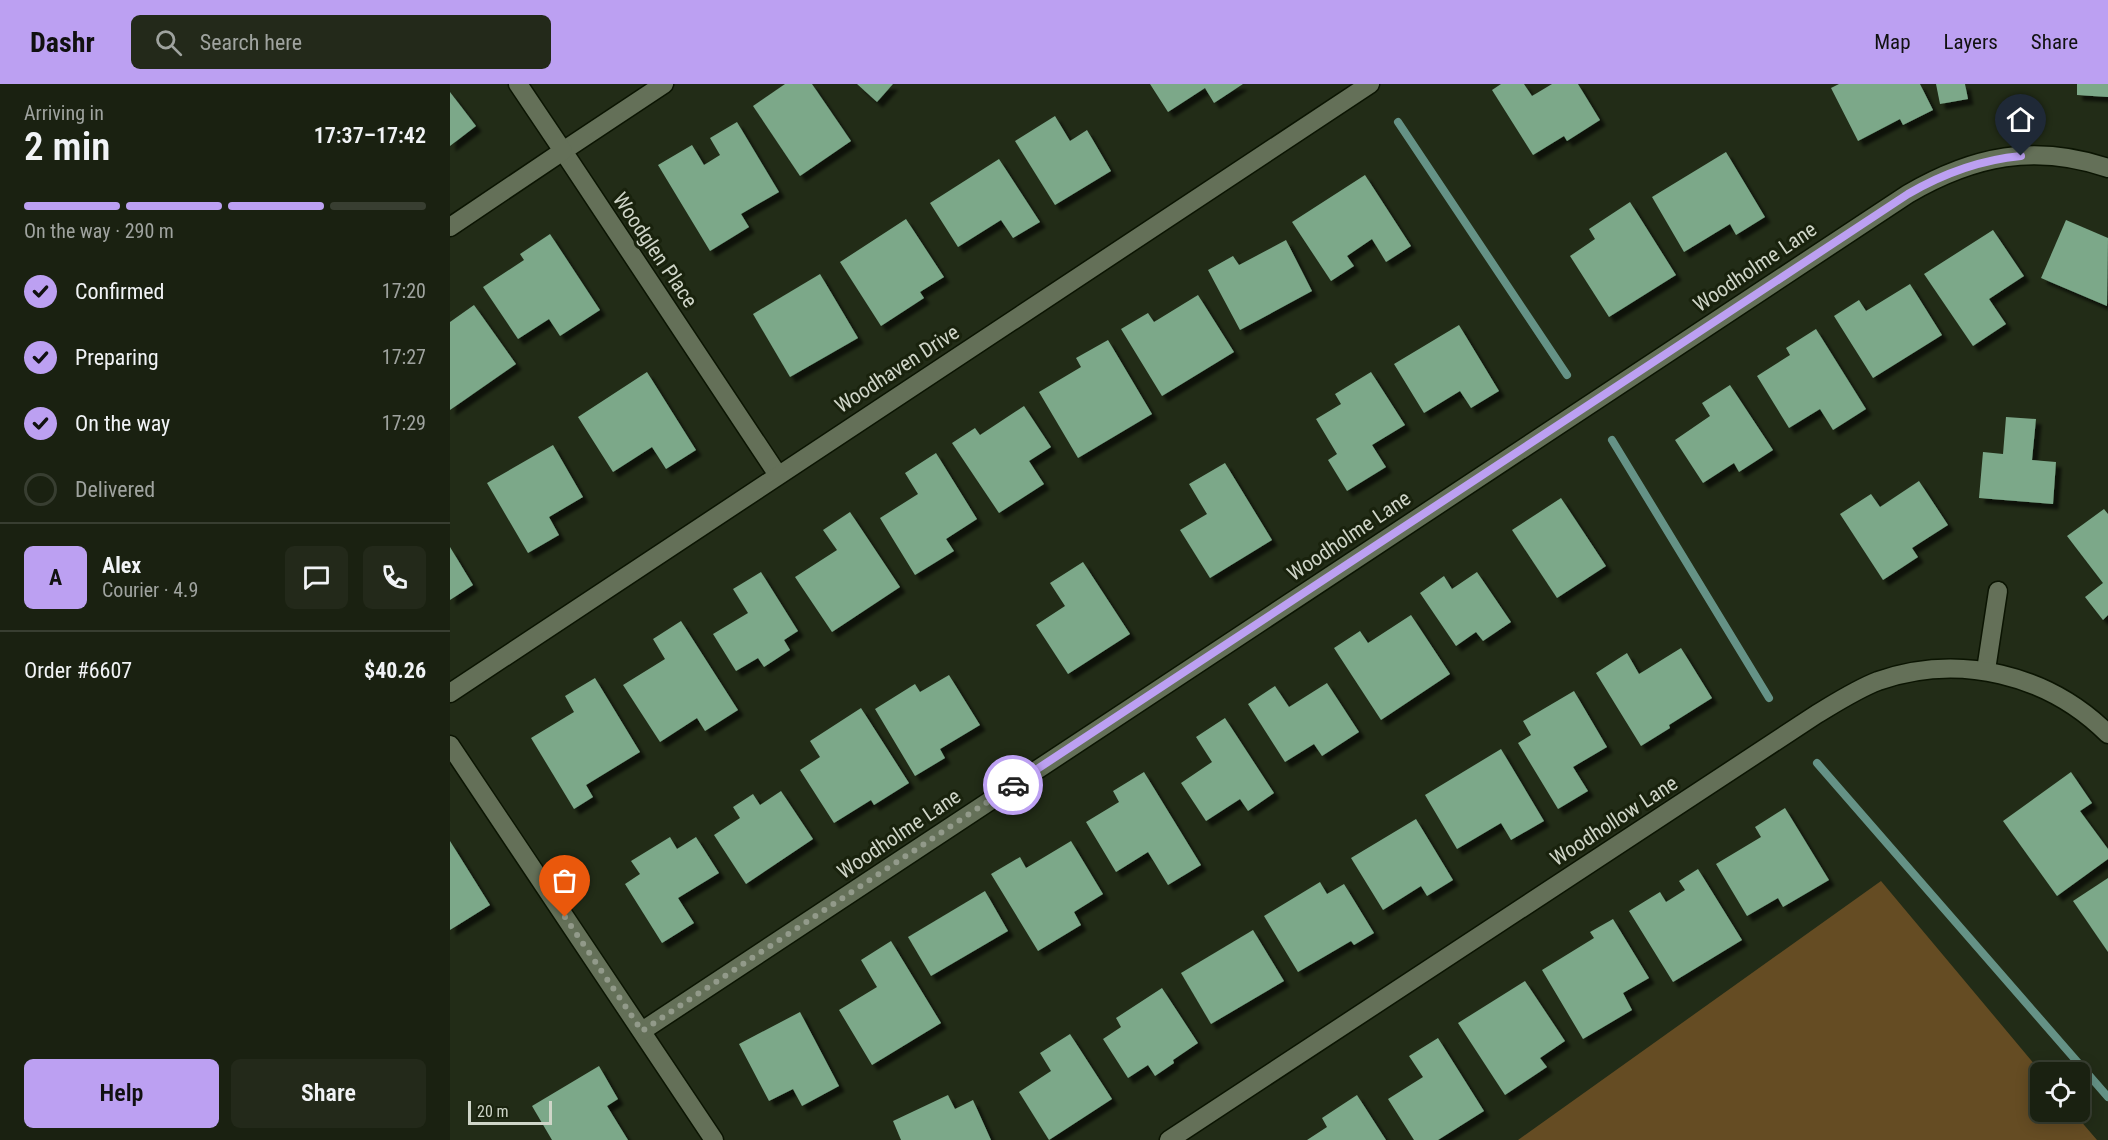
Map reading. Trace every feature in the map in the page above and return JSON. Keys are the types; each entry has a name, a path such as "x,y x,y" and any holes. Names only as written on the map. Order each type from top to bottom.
{"street":[{"name":"Woodglen Place","path":"518,84 778,475"},
{"path":"450,226 664,84"},
{"name":"Woodhaven Drive","path":"450,693 1370,84"},
{"name":"Woodholme Lane","path":"642,1031 1908,194 1953,170 1998,158 2046,156 2093,163 2108,168"},
{"path":"1986,670 1998,591"},
{"name":"Woodhollow Lane","path":"1169,1140 1843,698 1878,681 1916,672 1952,668 1986,670 2019,679 2052,693 2081,711 2108,734"},
{"path":"450,745 714,1140"}],"shaded area":[{"path":"1881,881 2033,1062 2030,1062 2030,1122 2082,1122 2097,1140 1518,1140"}],"building":[{"path":"785,84 812,84 851,141 800,176 753,106"},
{"path":"857,84 893,84 877,102"},
{"path":"1150,84 1243,84 1214,103 1205,88 1168,112"},
{"path":"1501,84 1524,84 1532,96 1552,84 1578,84 1600,120 1567,141 1564,136 1533,155 1492,90"},
{"path":"1839,84 1920,84 1933,110 1903,125 1900,119 1858,141 1831,88"},
{"path":"1936,84 1965,84 1968,99 1940,104"},
{"path":"2077,84 2108,84 2108,97 2077,95"},
{"path":"450,92 476,126 450,146"},
{"path":"1055,116 1070,141 1087,130 1111,171 1055,205 1015,141"},
{"path":"737,122 779,192 741,214 749,227 710,251 658,165 692,145 704,165 720,155 710,138"},
{"path":"1726,152 1765,217 1736,235 1730,224 1684,252 1652,197"},
{"path":"999,159 1040,222 1013,238 1001,220 958,247 930,203"},
{"path":"1365,175 1411,246 1386,262 1372,239 1347,256 1354,266 1331,281 1292,222"},
{"path":"1630,202 1676,275 1609,317 1570,256 1595,239 1589,229"},
{"path":"906,219 944,277 920,292 924,298 881,326 840,262"},
{"path":"2066,220 2108,238 2107,306 2041,278"},
{"path":"1993,230 2024,276 1989,299 2006,324 1973,346 1924,274"},
{"path":"550,234 600,310 560,336 549,319 518,339 483,287 524,260 520,254"},
{"path":"1286,240 1312,291 1240,330 1208,270 1233,256 1239,265"},
{"path":"820,274 858,338 790,377 753,314"},
{"path":"1910,284 1942,335 1873,378 1834,316 1859,300 1866,311"},
{"path":"1198,295 1234,352 1162,396 1121,329 1148,313 1154,322"},
{"path":"474,305 516,364 450,410 450,322"},
{"path":"1459,325 1499,391 1471,408 1460,391 1424,413 1394,364"},
{"path":"1816,329 1866,409 1833,430 1820,409 1789,428 1757,376 1790,355 1786,348"},
{"path":"1108,340 1152,414 1078,458 1039,392 1081,367 1076,358"},
{"path":"647,372 696,450 666,469 652,447 613,472 578,417"},
{"path":"1371,372 1405,425 1372,445 1386,467 1347,491 1328,460 1337,454 1316,419 1341,404 1335,394"},
{"path":"1730,385 1773,450 1739,472 1734,463 1703,483 1675,440 1710,416 1702,403"},
{"path":"1024,406 1051,447 1029,461 1044,484 999,513 952,443 975,428 980,435"},
{"path":"2006,417 2036,419 2032,460 2056,462 2053,504 1979,498 1983,452 2003,454"},
{"path":"553,445 583,497 549,517 559,535 528,553 487,483"},
{"path":"936,453 977,519 946,539 954,551 915,575 880,518 918,494 905,473"},
{"path":"1225,463 1272,540 1210,578 1180,530 1207,514 1189,484"},
{"path":"1919,481 1948,525 1912,548 1918,557 1883,580 1840,514 1871,494 1880,507"},
{"path":"1561,498 1606,566 1557,598 1512,530"},
{"path":"2104,509 2108,514 2108,615 2103,620 2085,597 2103,583 2067,536"},
{"path":"850,512 900,587 832,632 795,577 837,550 823,530"},
{"path":"450,547 473,585 450,600"},
{"path":"1083,562 1130,634 1068,674 1036,625 1065,606 1050,583"},
{"path":"761,572 798,631 784,640 790,650 764,667 758,658 736,671 713,634 748,613 733,589"},
{"path":"1477,572 1511,622 1483,641 1476,632 1456,646 1420,593 1444,576 1452,589"},
{"path":"1411,615 1450,674 1381,720 1334,648 1360,631 1368,643"},
{"path":"681,621 738,710 705,731 697,718 660,742 623,685 665,659 653,639"},
{"path":"1681,648 1712,698 1641,746 1596,673 1627,653 1639,674"},
{"path":"949,675 980,725 940,749 945,758 915,776 875,709 915,684 920,692"},
{"path":"595,678 640,752 586,785 593,797 574,809 531,738 574,712 565,696"},
{"path":"1327,683 1359,732 1322,756 1314,744 1285,762 1248,704 1275,686 1289,707"},
{"path":"1574,691 1607,747 1573,767 1588,791 1558,809 1518,743 1531,735 1523,721"},
{"path":"861,708 909,783 874,805 871,800 834,823 800,770 820,757 810,741"},
{"path":"1225,718 1274,793 1248,811 1240,799 1206,821 1181,783 1212,762 1196,737"},
{"path":"1501,749 1544,821 1511,840 1501,823 1457,849 1425,795"},
{"path":"1144,772 1201,865 1168,885 1148,852 1116,872 1086,822 1119,802 1113,791"},
{"path":"2071,772 2092,803 2080,811 2108,849 2108,859 2057,896 2003,821"},
{"path":"781,791 813,839 746,884 714,835 740,818 733,807 753,794 760,805"},
{"path":"1785,808 1829,880 1783,907 1778,898 1747,916 1716,864 1761,837 1755,827"},
{"path":"1416,819 1453,880 1427,896 1421,886 1383,910 1351,858"},
{"path":"670,837 677,849 696,837 719,873 678,898 694,923 662,943 625,884 640,874 631,861"},
{"path":"450,841 490,905 450,930"},
{"path":"1071,841 1103,894 1074,912 1081,925 1038,951 991,874 1020,857 1026,868"},
{"path":"1698,869 1742,940 1673,982 1629,911 1660,892 1666,902 1685,890 1679,881"},
{"path":"2108,878 2108,952 2073,901"},
{"path":"1320,882 1327,894 1344,884 1374,933 1354,945 1351,941 1298,972 1264,916"},
{"path":"985,891 1008,931 931,976 908,937"},
{"path":"1613,919 1649,978 1623,993 1632,1010 1583,1039 1542,970 1594,938 1590,932"},
{"path":"1253,930 1284,981 1211,1024 1181,973"},
{"path":"891,941 941,1023 872,1065 839,1010 877,987 861,960"},
{"path":"1525,981 1565,1041 1540,1058 1547,1067 1505,1095 1458,1023"},
{"path":"1162,988 1198,1043 1155,1076 1148,1065 1128,1078 1103,1039 1121,1027 1116,1018"},
{"path":"800,1012 839,1086 802,1106 793,1089 769,1101 739,1044"},
{"path":"1070,1034 1112,1099 1049,1140 1019,1092 1051,1071 1040,1053"},
{"path":"1438,1038 1484,1111 1438,1140 1414,1140 1388,1099 1423,1077 1409,1056"},
{"path":"599,1066 618,1099 607,1106 628,1140 552,1140 532,1106"},
{"path":"948,1095 955,1109 973,1100 991,1140 901,1140 893,1121"},
{"path":"1357,1095 1386,1140 1307,1140 1327,1127 1322,1118"}],"waterway":[{"path":"1398,122 1567,375"},
{"path":"1612,440 1769,698"},
{"path":"1817,763 2108,1097"}],"way so far":[{"path":"565,917 642,1031 1013,785"}],"route":[{"path":"1013,785 1885,208 1953,170 1998,158 2021,156"}]}
